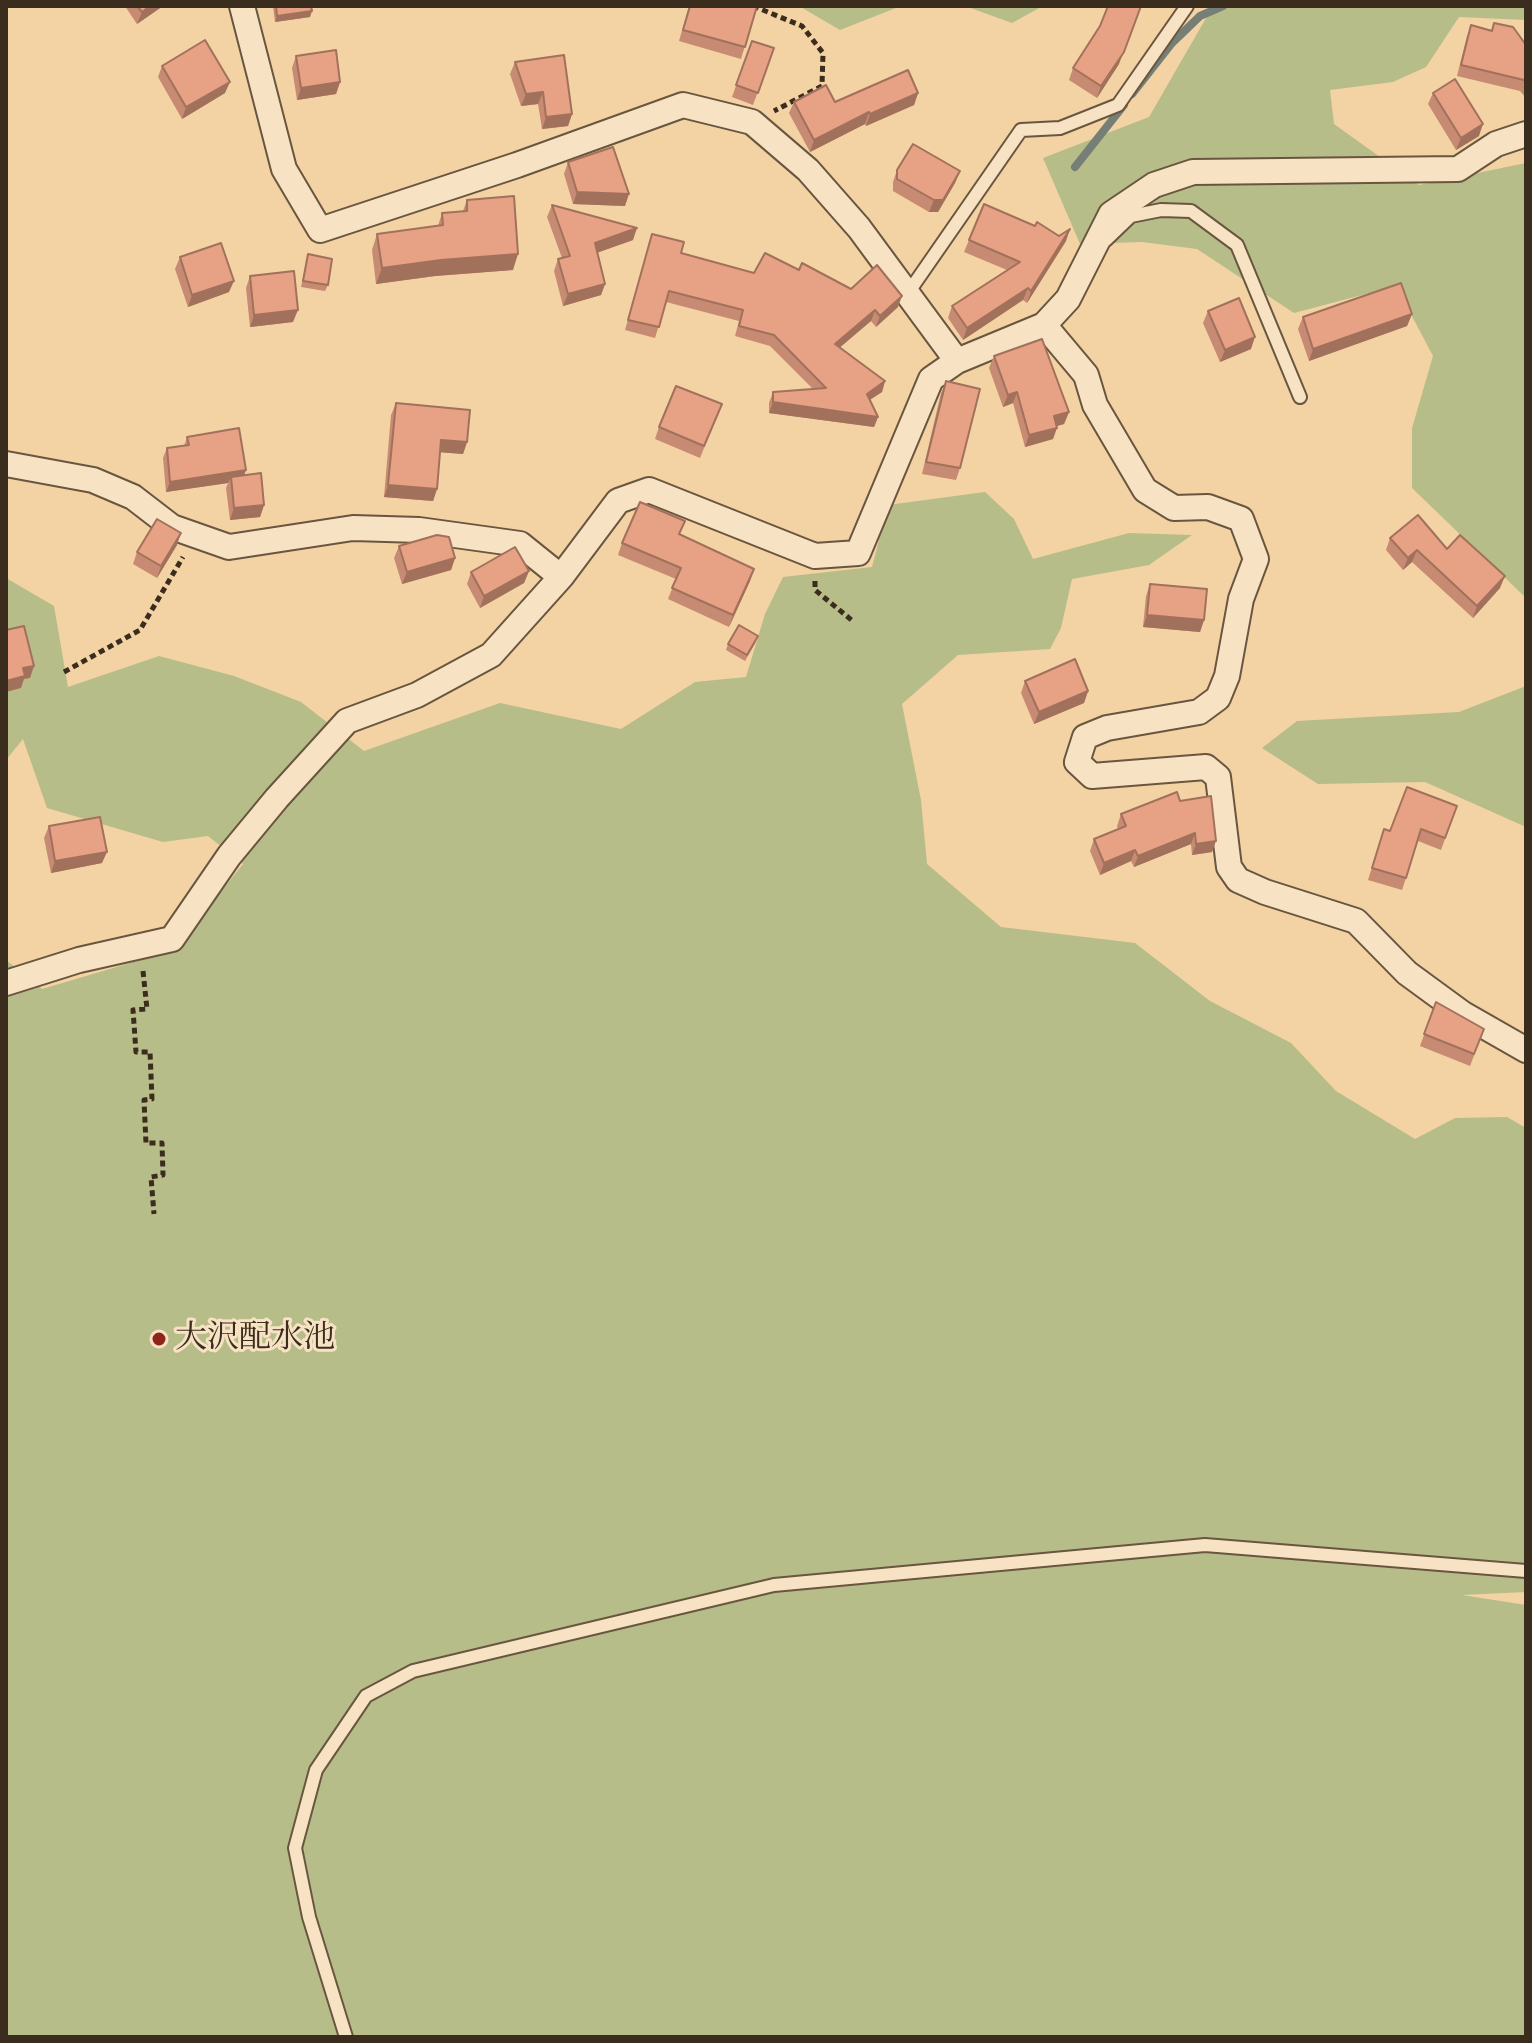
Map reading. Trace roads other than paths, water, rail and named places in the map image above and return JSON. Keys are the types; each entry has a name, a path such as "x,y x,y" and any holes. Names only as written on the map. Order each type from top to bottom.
{"street":[{"path":"242,6 284,169 320,230 517,165 683,105 752,122 808,170 859,228 957,361"},
{"path":"6,983 79,960 172,939 229,856 347,721 417,695 491,655 561,577 618,501 649,490 815,556 858,553 931,379 957,361 1044,325 1068,299 1111,214 1154,185 1193,172 1458,169 1496,144 1526,134"},
{"path":"1044,325 1086,375 1095,405 1145,490 1174,508 1208,507 1241,519 1256,559 1241,599 1227,676 1218,698 1199,712 1107,728 1085,737 1077,762 1092,776 1206,767 1218,777 1229,867 1238,880 1265,892 1356,921 1407,973 1463,1014 1526,1050"},
{"path":"6,464 93,480 133,497 172,527 229,547 353,528 419,530 520,544 561,577"}],"lane":[{"path":"908,293 1021,130 1060,128 1118,105 1187,6"},
{"path":"1090,255 1131,216 1161,210 1191,211 1237,245 1300,397"},
{"path":"346,2037 309,1917 295,1848 316,1770 366,1696 413,1671 774,1585 1205,1545 1526,1571"}],"waterway":[{"path":"1132,94 1172,43 1200,16 1223,6"},
{"path":"1075,167 1124,105"}],"place":[{"name":"大沢配水池","path":"159,1339"}]}
